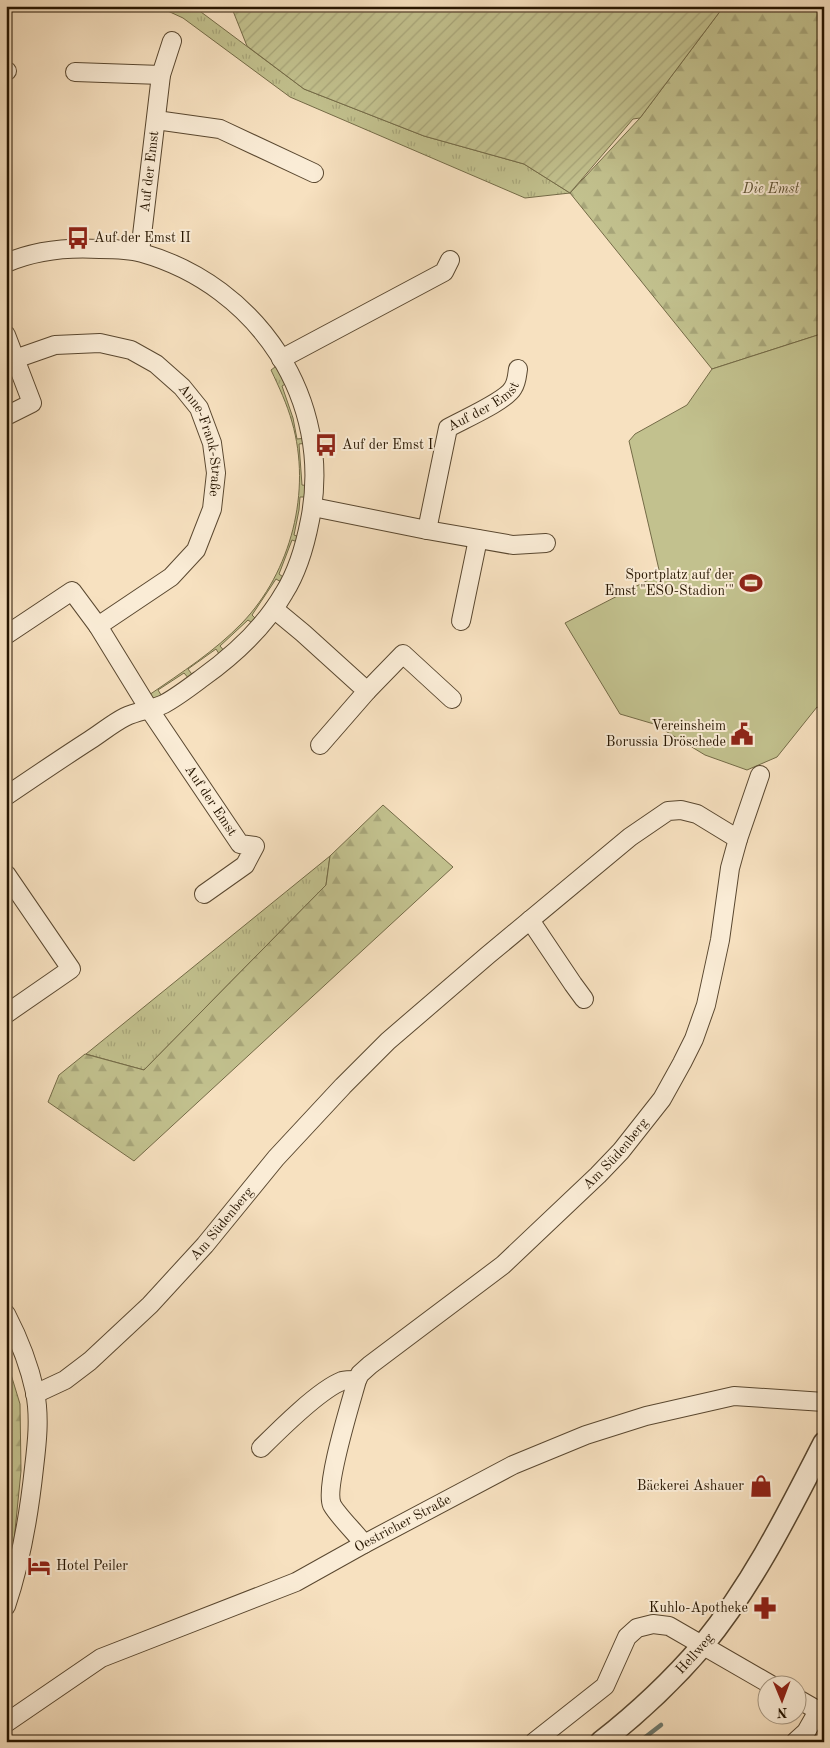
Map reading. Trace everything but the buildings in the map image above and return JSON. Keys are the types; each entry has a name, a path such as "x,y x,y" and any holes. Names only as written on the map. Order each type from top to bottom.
{"street":[{"name":"Auf der Emst","path":"140,252 161,74 172,41"},
{"path":"75,72 161,74"},
{"name":"Auf der Emst","path":"156,120 220,130 314,173"},
{"path":"6,263 22,256 78,248 140,252 182,267 219,289 255,321 295,382 310,427 315,465 313,507 306,542 297,569 274,609 257,630 233,654 184,692 163,704 124,717 6,796"},
{"path":"281,359 444,272 450,260"},
{"path":"6,335 32,404 6,416"},
{"name":"Anne-Frank-Straße","path":"15,359 55,345 100,343 131,350 156,364 182,387 199,408 212,443 216,473 212,509 196,550 171,577 98,626"},
{"name":"Auf der Emst","path":"427,530 448,428 512,391 516,383 518,369"},
{"path":"313,507 512,545 546,543"},
{"path":"461,622 478,539"},
{"path":"6,635 72,592 98,626 149,709"},
{"path":"274,609 367,691"},
{"path":"320,746 367,691 403,654 452,699"},
{"name":"Auf der Emst","path":"149,709 240,844 255,846 245,865 204,894"},
{"name":"Am Südenberg","path":"364,1544 332,1505 330,1496 338,1452 360,1374 502,1265 567,1206 621,1151 662,1099 682,1063 706,1005 720,940 730,868 760,775"},
{"name":"Am Südenberg","path":"35,1394 65,1380 90,1361 150,1305 205,1245 276,1158 388,1041 630,837 668,811 681,810 697,814 738,839"},
{"path":"6,874 71,969 6,1014"},
{"path":"530,920 584,999"},
{"path":"6,1314 21,1343 28,1362 37,1410 37,1438 31,1495 23,1540 6,1606"},
{"path":"261,1448 272,1436 326,1390 343,1381 357,1380"},
{"name":"Oestricher Straße","path":"6,1723 101,1658 296,1582 513,1465 586,1435 646,1416 734,1396 824,1402"},
{"name":"Hellweg","path":"601,1742 626,1723 655,1695 702,1645 732,1606 764,1555 824,1443"},
{"path":"534,1742 605,1686 627,1637 637,1628 653,1624 669,1626 758,1677"},
{"path":"795,1742 806,1732 821,1713 808,1706"}],"green space":[{"path":"157,6 193,6 304,89 424,136 524,164 570,193 525,198 290,97 183,18"},
{"path":"231,6 724,6 640,118 633,119 570,193 524,164 424,136 304,89 247,46"},
{"name":"Die Emst","path":"724,6 824,6 824,333 712,369 570,193 640,118"},
{"path":"824,333 824,711 817,707 777,757 747,770 705,755 654,724 620,714 565,623 660,574 629,441 635,434 687,405 712,369"},
{"path":"279,364 289,382 282,386 293,418 297,439 307,438 308,443 299,444 302,485 310,486 309,497 300,497 294,535 302,538 300,543 292,540 279,574 286,579 283,583 276,579 252,615 258,621 255,625 248,620 220,646 226,653 221,657 216,649 188,669 194,677 190,680 184,673 158,690 163,698 154,699 149,695 209,652 242,623 259,603 285,555 293,529 300,475 298,448 292,422 271,370"},
{"path":"383,805 453,867 134,1161 48,1102 59,1075 85,1054 144,1070 326,885 330,856"},
{"path":"330,856 326,885 144,1070 86,1054"},
{"path":"6,1358 20,1404 21,1471 14,1541 6,1570"}],"waterway":[{"path":"639,1742 661,1725"}],"place":[{"name":"Auf der Emst II","path":"78,238"},
{"name":"Auf der Emst I","path":"326,445"},
{"name":"Sportplatz auf der Emst \"ESO-Stadion'\"","path":"751,583"},
{"name":"Vereinsheim Borussia Dröschede","path":"742,734"},
{"name":"Bäckerei Ashauer","path":"761,1486"},
{"name":"Hotel Peiler","path":"39,1566"},
{"name":"Kuhlo-Apotheke","path":"765,1608"}]}
